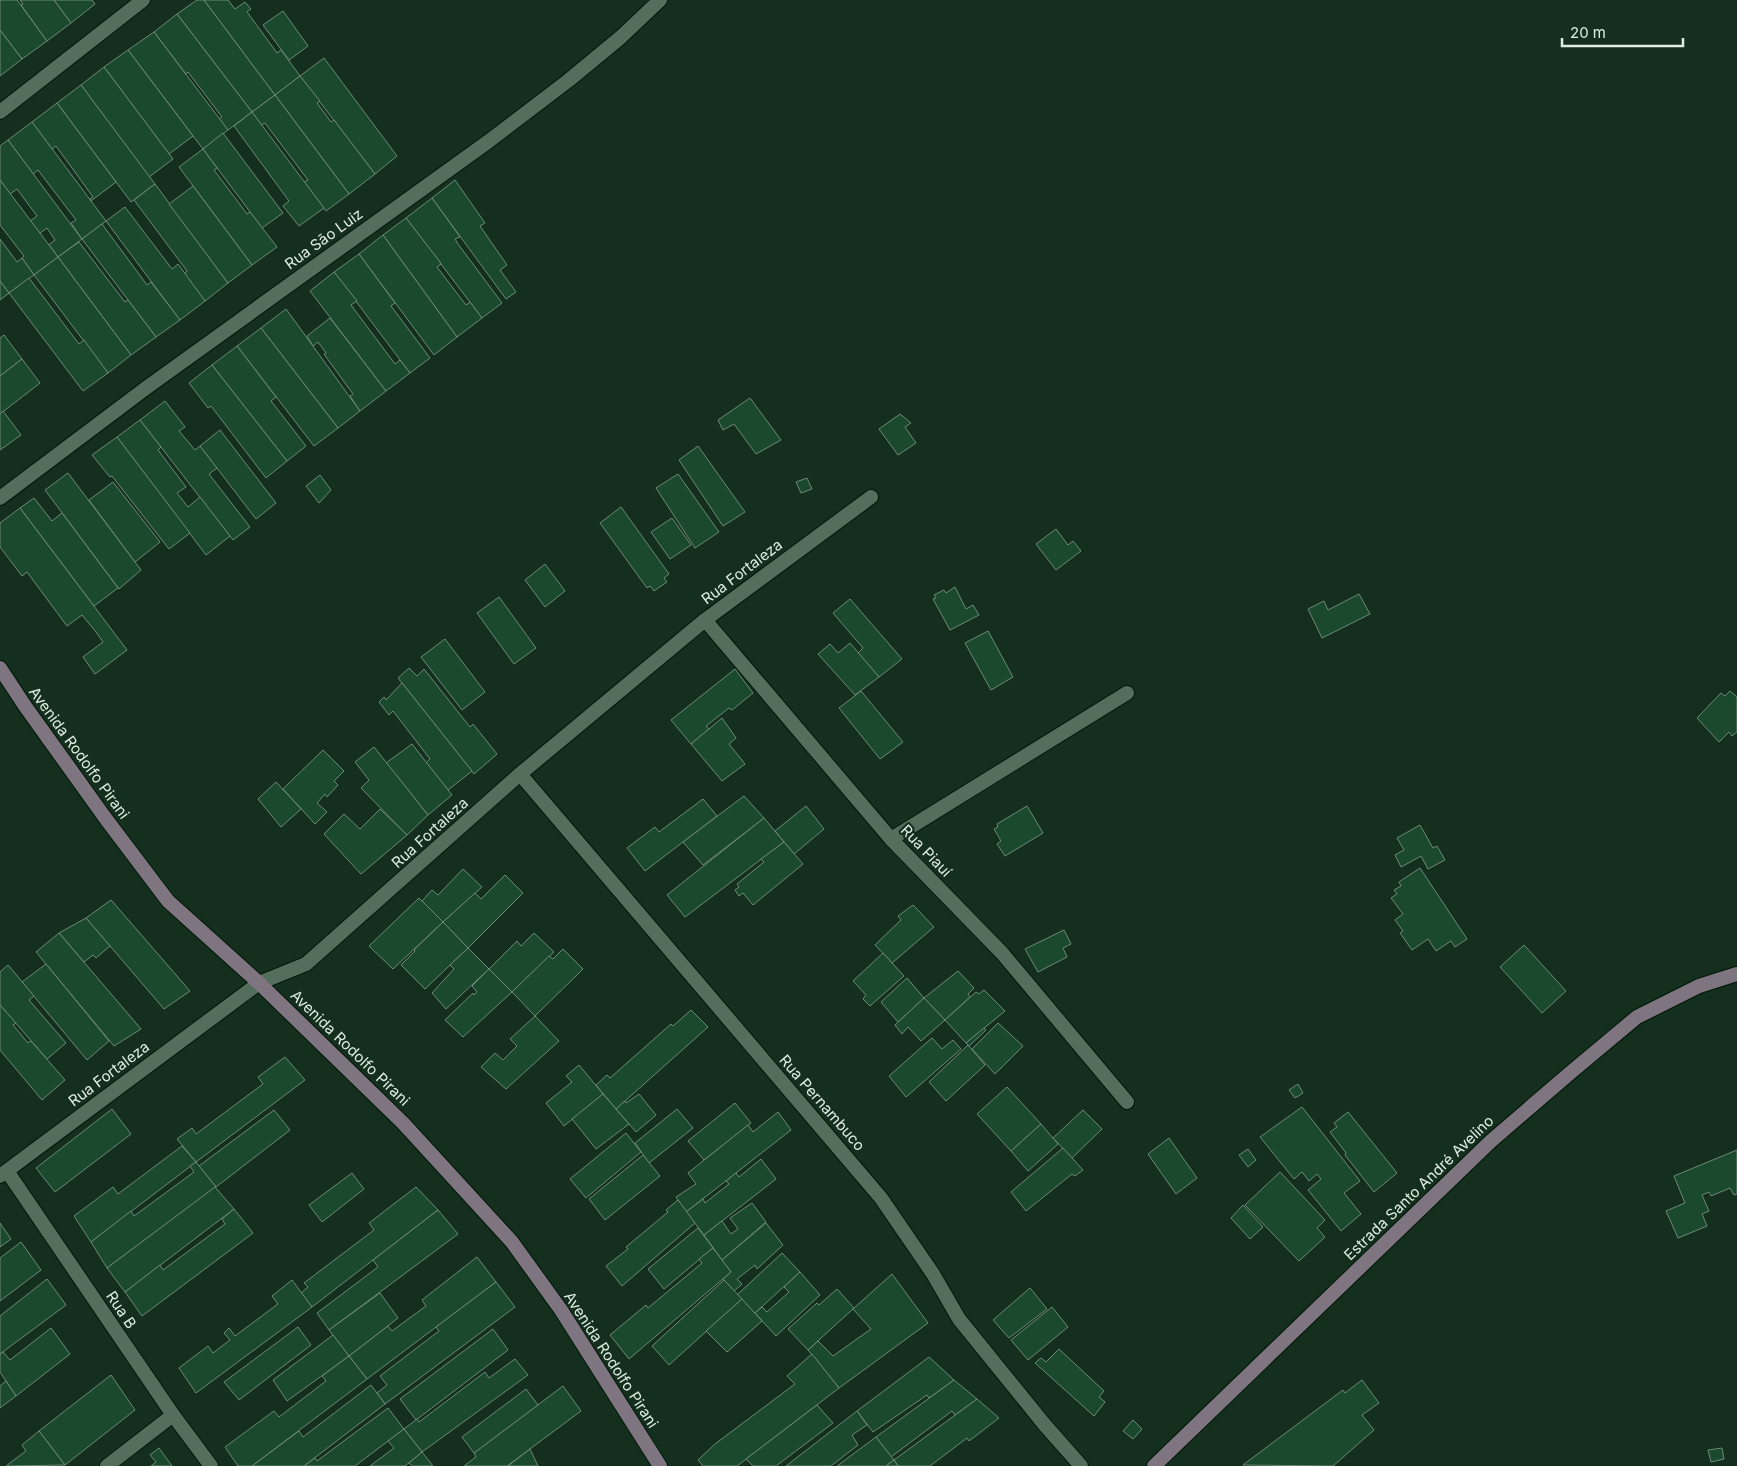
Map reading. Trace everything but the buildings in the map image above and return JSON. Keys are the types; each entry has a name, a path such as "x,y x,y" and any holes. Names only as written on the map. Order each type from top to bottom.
{"main road":[{"name":"Avenida Rodolfo Pirani","path":"0,668 100,811 168,901 259,982 403,1123 512,1242 561,1310 660,1466"},
{"name":"Estrada Santo André Avelino","path":"1154,1466 1490,1141 1570,1073 1637,1017 1699,986 1737,974"}],"street":[{"path":"0,112 143,0"},
{"name":"Rua São Luiz","path":"0,498 146,388 547,96 621,37 660,0"},
{"name":"Rua Fortaleza","path":"4,1173 259,982 306,964 520,774 704,620 871,497"},
{"name":"Rua Piauí","path":"704,620 891,839 1002,953 1127,1102"},
{"path":"891,839 1128,693"},
{"name":"Rua Pernambuco","path":"520,774 881,1198 933,1274 959,1318 1044,1424 1081,1466"},
{"name":"Rua B","path":"4,1173 211,1466"},
{"path":"107,1466 173,1414"}]}
